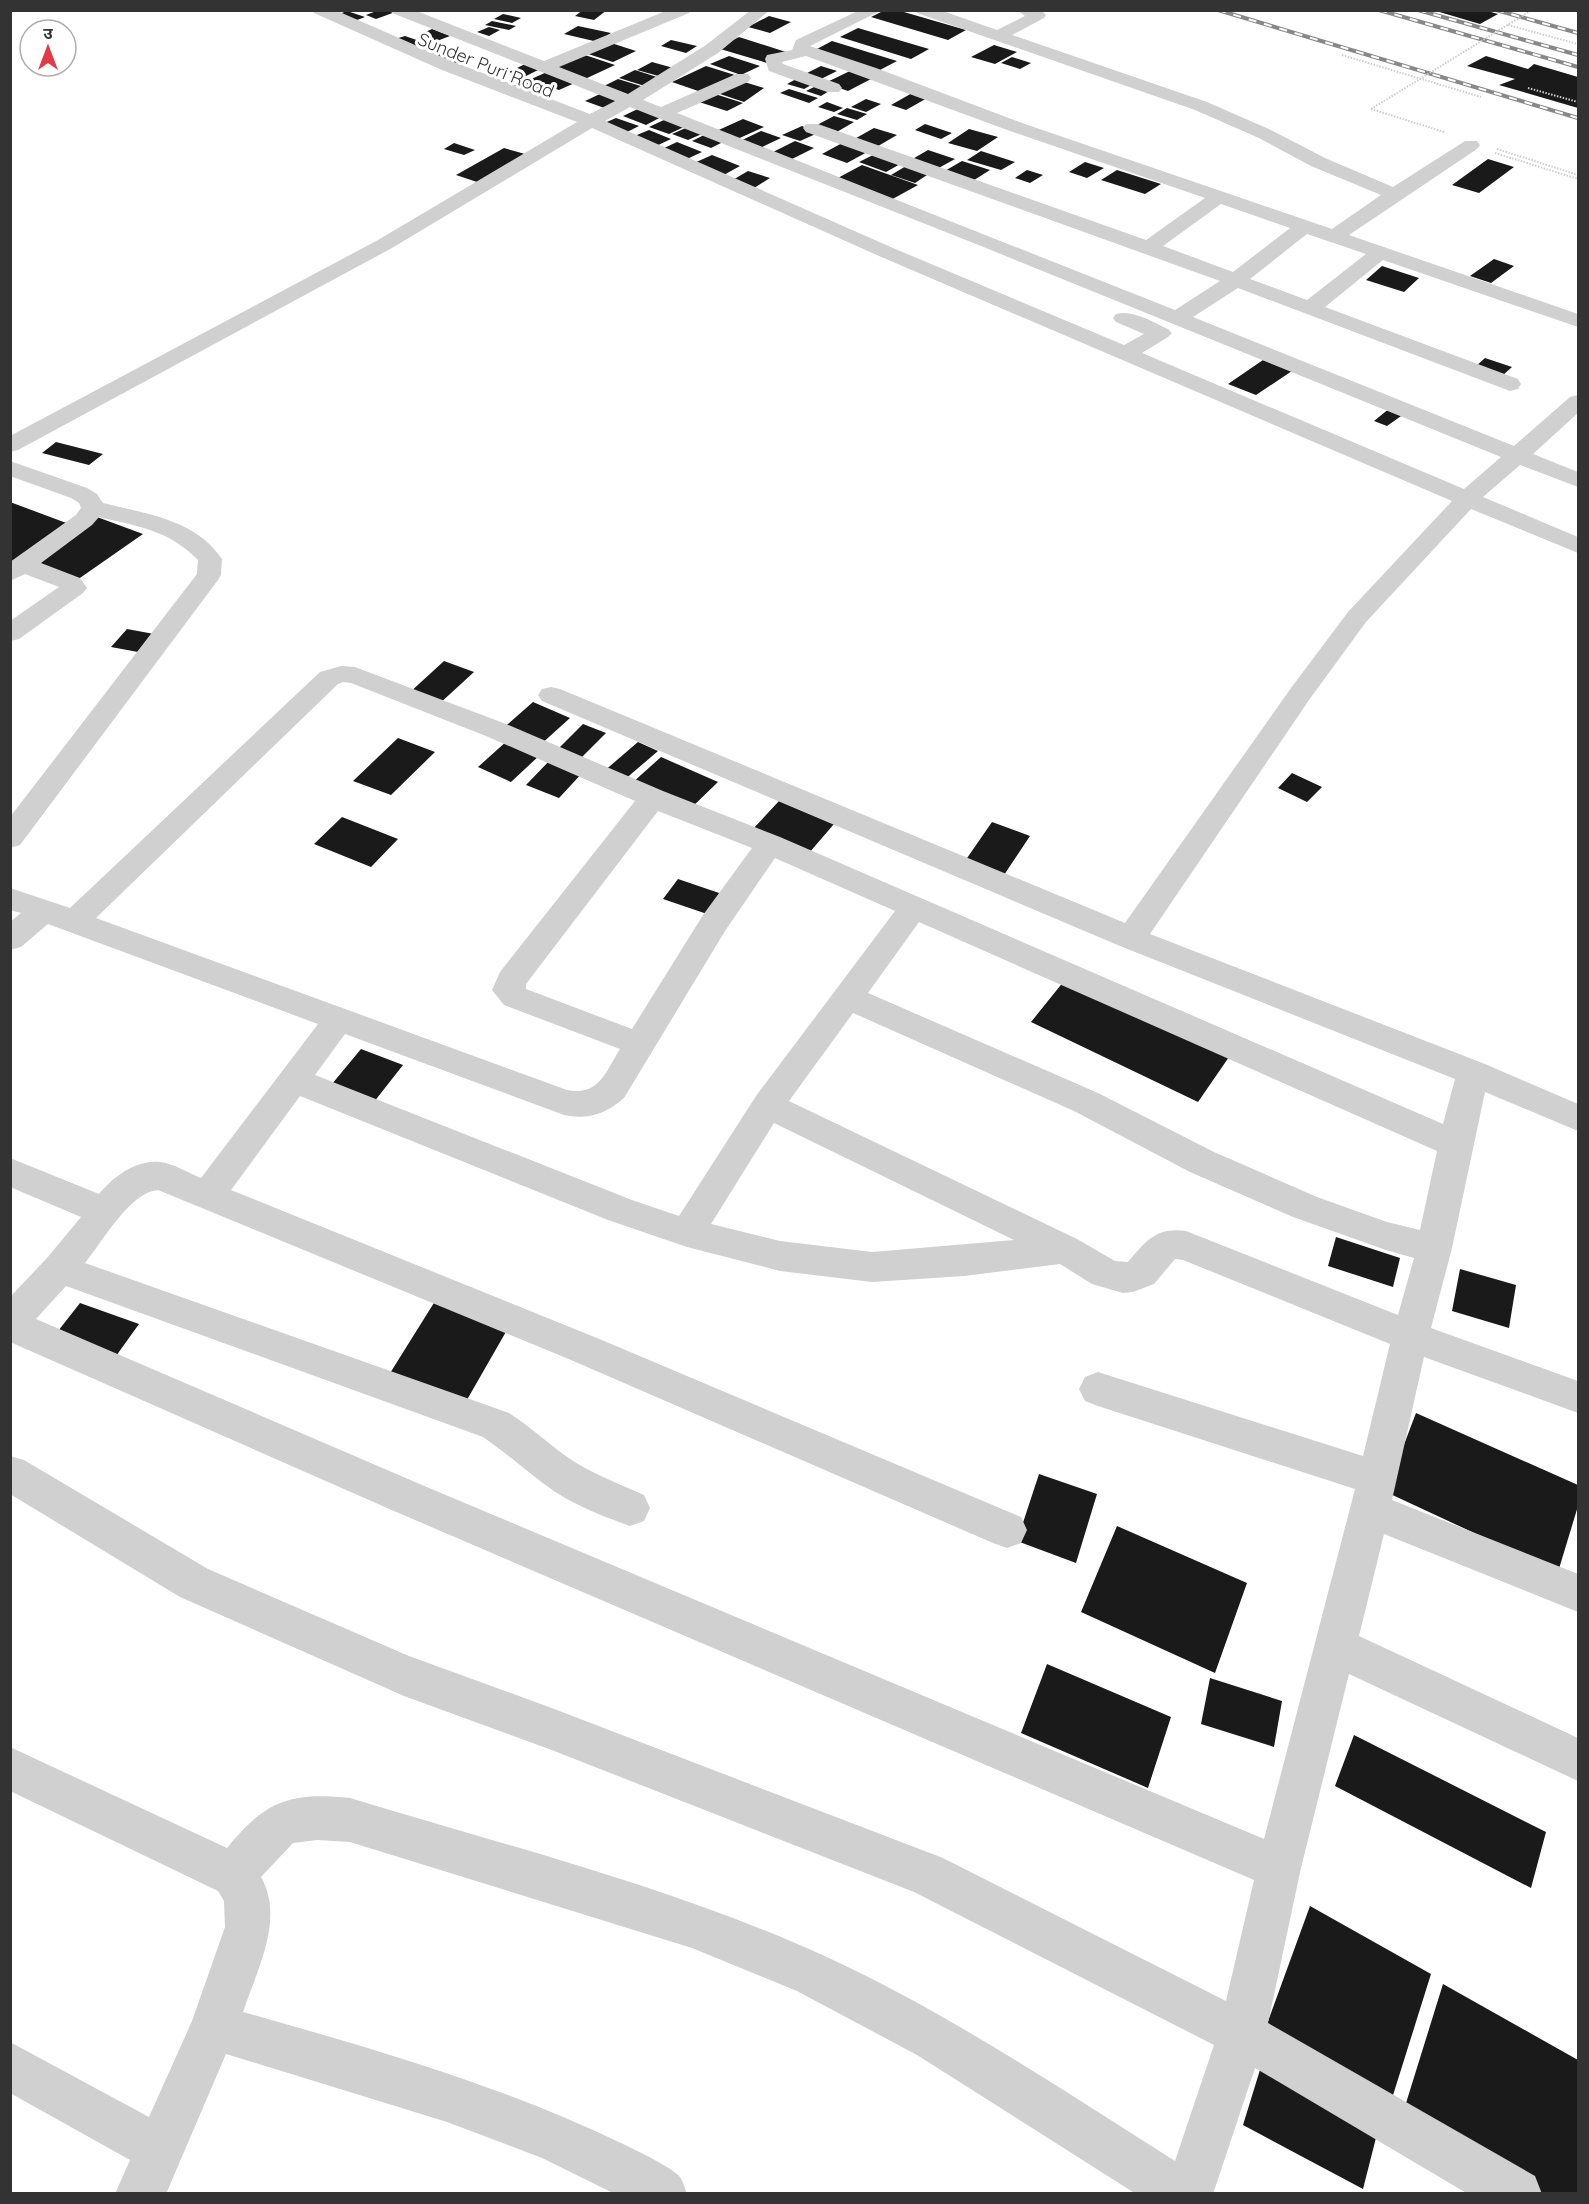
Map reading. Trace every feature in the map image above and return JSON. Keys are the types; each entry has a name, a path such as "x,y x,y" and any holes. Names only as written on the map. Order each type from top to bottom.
{"street":[{"path":"320,10 515,93 599,117 974,257"},
{"path":"398,10 542,68 663,113 1578,480"},
{"path":"542,68 683,10"},
{"path":"10,445 385,244 629,101 712,49 762,10"},
{"path":"833,88 775,67 773,59 800,53 802,44 874,10"},
{"path":"998,36 1038,15 1025,10"},
{"path":"936,12 998,36 1202,106 1393,195"},
{"name":"Sunder Puri Road","path":"366,17 599,117"},
{"path":"801,49 870,72 1016,127 1578,321"},
{"path":"663,113 742,78"},
{"path":"599,117 886,252 1578,546"},
{"path":"812,128 1236,280 1510,384"},
{"path":"1335,236 1393,195 1471,145"},
{"path":"1148,248 1219,197"},
{"path":"1125,354 1161,333 1236,280 1305,226"},
{"path":"1310,308 1381,252"},
{"path":"1106,310 1161,333"},
{"path":"1131,938 1300,694 1357,617 1468,498 1578,402"},
{"path":"10,468 80,493 89,499 93,508"},
{"path":"17,569 84,520 93,508"},
{"path":"10,838 209,575 210,559 193,541 168,527 93,508"},
{"path":"10,633 74,588 71,583 17,569"},
{"path":"74,922 329,678 341,674 355,675 496,730 653,798 770,844 1455,1144"},
{"path":"551,695 1131,938 1473,1073 1578,1118"},
{"path":"639,1044 514,997 508,990 511,980 564,913 585,881 653,798"},
{"path":"10,898 564,1102 581,1105 598,1102 612,1089 714,923 770,844"},
{"path":"687,1233 768,1105 914,906"},
{"path":"10,939 44,911"},
{"path":"847,997 1086,1102 1202,1162 1305,1207 1386,1236 1434,1248"},
{"path":"208,1195 338,1020"},
{"path":"1188,2193 1242,2034 1279,1868 1374,1494 1410,1336 1434,1248 1455,1144 1473,1073"},
{"path":"294,1080 620,1210 687,1233 780,1256 872,1267 964,1261 1065,1249"},
{"path":"768,1105 1065,1249 1105,1273 1122,1278 1133,1277 1141,1273 1160,1250 1171,1244 1186,1245 1410,1336 1578,1397"},
{"path":"10,1172 105,1212"},
{"path":"1007,1530 584,1348 160,1176 143,1177 126,1186 60,1269 10,1323 408,1498 1279,1868"},
{"path":"60,1269 496,1425 521,1441 540,1459 570,1480 630,1508"},
{"path":"1098,1389 1374,1494 1578,1593"},
{"path":"13,1478 194,1583 404,1675 549,1728 927,1874 1242,2034 1517,2193"},
{"path":"1336,1647 1578,1760"},
{"path":"10,1768 234,1875 247,1895 248,1927 214,2027 140,2193"},
{"path":"234,1875 262,1843 283,1824 311,1817 350,1820 692,1925 813,1975 933,2038 1182,2193"},
{"path":"214,2027 362,2069 473,2105 573,2146 652,2191"},
{"path":"10,2066 161,2150"}],"path":[{"path":"1371,109 1532,10"},
{"path":"1508,25 1578,45"},
{"path":"1342,55 1481,97"},
{"path":"1528,87 1578,102"},
{"path":"1471,145 1578,179"}],"building":[{"path":"379,10 398,11 376,19 366,15"},
{"path":"583,10 607,10 594,20 575,16"},
{"path":"885,10 897,10 966,30 948,40 871,17"},
{"path":"1484,10 1498,14 1480,24 1436,11"},
{"path":"347,11 365,17 357,20 339,14"},
{"path":"503,14 521,18 512,23 494,19"},
{"path":"769,16 791,22 770,33 748,27"},
{"path":"492,21 516,26 509,30 485,25"},
{"path":"578,26 611,33 598,42 564,34"},
{"path":"489,27 500,30 489,36 477,32"},
{"path":"858,28 929,49 911,59 840,37"},
{"path":"432,29 450,36 437,41 419,35"},
{"path":"405,36 431,45 422,49 395,39"},
{"path":"739,37 789,53 767,63 717,48"},
{"path":"671,40 697,46 686,53 661,46"},
{"path":"832,41 897,61 880,70 815,50"},
{"path":"608,42 636,51 613,62 585,53"},
{"path":"994,45 1017,52 995,64 971,57"},
{"path":"445,51 469,60 457,65 433,56"},
{"path":"582,54 615,65 585,79 552,67"},
{"path":"729,56 760,66 741,75 710,64"},
{"path":"1486,56 1528,69 1534,64 1578,77 1578,108 1499,85 1515,79 1467,66"},
{"path":"1012,57 1031,63 1020,69 1001,63"},
{"path":"652,62 677,69 662,77 637,70"},
{"path":"527,63 542,68 524,77 509,72"},
{"path":"706,66 738,76 704,93 672,82"},
{"path":"821,66 837,71 817,81 801,76"},
{"path":"635,70 663,79 648,87 619,78"},
{"path":"850,71 873,78 848,91 825,83"},
{"path":"547,72 577,82 559,90 529,80"},
{"path":"798,78 815,83 804,89 787,84"},
{"path":"618,79 644,87 627,95 602,87"},
{"path":"525,81 549,90 531,98 507,89"},
{"path":"741,81 764,88 744,102 714,92"},
{"path":"820,84 834,88 821,96 806,91"},
{"path":"789,89 818,98 809,103 780,93"},
{"path":"914,92 929,97 906,110 891,105"},
{"path":"602,93 624,101 607,109 585,101"},
{"path":"712,93 743,103 727,111 696,101"},
{"path":"866,99 881,104 866,112 851,107"},
{"path":"827,102 843,108 834,112 818,107"},
{"path":"642,107 665,115 646,125 623,116"},
{"path":"847,108 867,114 857,120 837,114"},
{"path":"834,116 854,122 835,133 815,126"},
{"path":"616,118 639,126 625,133 602,124"},
{"path":"666,119 686,126 669,134 649,127"},
{"path":"743,119 764,127 733,141 712,133"},
{"path":"925,124 952,133 941,139 915,130"},
{"path":"802,126 818,133 800,141 782,135"},
{"path":"688,127 704,133 688,140 672,134"},
{"path":"874,128 897,135 873,149 849,142"},
{"path":"969,129 998,137 977,151 948,143"},
{"path":"649,130 671,139 654,147 632,137"},
{"path":"761,131 781,138 756,150 736,143"},
{"path":"706,134 725,141 711,148 692,141"},
{"path":"795,141 814,148 792,159 773,152"},
{"path":"677,142 702,152 687,159 662,149"},
{"path":"844,142 869,151 847,163 822,154"},
{"path":"454,143 475,150 464,155 444,149"},
{"path":"504,148 525,154 477,182 456,175"},
{"path":"928,150 955,159 935,170 909,161"},
{"path":"981,151 1015,162 1001,170 967,160"},
{"path":"875,154 902,163 886,172 859,162"},
{"path":"712,155 740,166 722,176 692,164"},
{"path":"1488,159 1514,167 1479,193 1452,185"},
{"path":"962,161 990,170 971,182 943,172"},
{"path":"1085,162 1104,168 1087,178 1069,172"},
{"path":"862,165 918,185 889,201 834,180"},
{"path":"906,166 930,173 915,183 891,175"},
{"path":"1027,170 1043,175 1030,183 1015,178"},
{"path":"1117,170 1161,184 1145,194 1101,180"},
{"path":"748,171 770,178 754,188 731,181"},
{"path":"1494,259 1514,266 1491,283 1470,276"},
{"path":"1382,266 1419,278 1404,292 1366,280"},
{"path":"1485,358 1512,367 1502,376 1475,367"},
{"path":"1263,360 1292,371 1256,395 1228,384"},
{"path":"1390,408 1404,414 1387,426 1374,421"},
{"path":"56,442 103,454 89,465 42,453"},
{"path":"10,502 69,524 10,564"},
{"path":"97,517 143,534 77,580 30,562"},
{"path":"127,629 154,634 138,652 111,647"},
{"path":"444,661 474,672 438,705 408,694"},
{"path":"533,702 570,718 539,746 501,730"},
{"path":"583,724 606,733 580,759 557,750"},
{"path":"398,738 435,752 391,795 353,781"},
{"path":"508,740 541,754 511,782 478,767"},
{"path":"638,742 658,751 623,781 603,772"},
{"path":"661,757 718,782 689,810 632,783"},
{"path":"552,758 585,770 559,798 526,785"},
{"path":"1292,773 1322,787 1307,802 1278,788"},
{"path":"779,801 834,824 809,853 753,829"},
{"path":"342,817 398,839 371,867 314,844"},
{"path":"992,822 1030,836 1004,875 965,861"},
{"path":"678,879 725,895 710,915 663,899"},
{"path":"1064,981 1229,1057 1198,1102 1031,1022"},
{"path":"361,1049 403,1065 370,1107 327,1090"},
{"path":"1336,1237 1400,1258 1393,1287 1328,1266"},
{"path":"1460,1269 1516,1285 1509,1328 1452,1311"},
{"path":"437,1298 511,1323 464,1405 387,1378"},
{"path":"80,1303 139,1324 111,1363 51,1340"},
{"path":"1416,1413 1578,1485 1578,1506 1558,1572 1386,1492"},
{"path":"1039,1474 1097,1494 1076,1563 1017,1541"},
{"path":"1117,1526 1247,1583 1215,1673 1081,1612"},
{"path":"1047,1664 1171,1717 1148,1788 1021,1733"},
{"path":"1210,1678 1282,1701 1274,1747 1201,1724"},
{"path":"1354,1735 1546,1832 1531,1888 1335,1786"},
{"path":"1310,1906 1431,1974 1389,2108 1263,2035"},
{"path":"1443,1984 1578,2060 1578,2194 1534,2194 1402,2116"},
{"path":"1263,2060 1380,2122 1363,2189 1243,2125"}],"railway":[{"path":"1218,10 1578,118"},
{"path":"1379,10 1578,67"},
{"path":"1418,10 1578,55"},
{"path":"1496,10 1578,33"}]}
